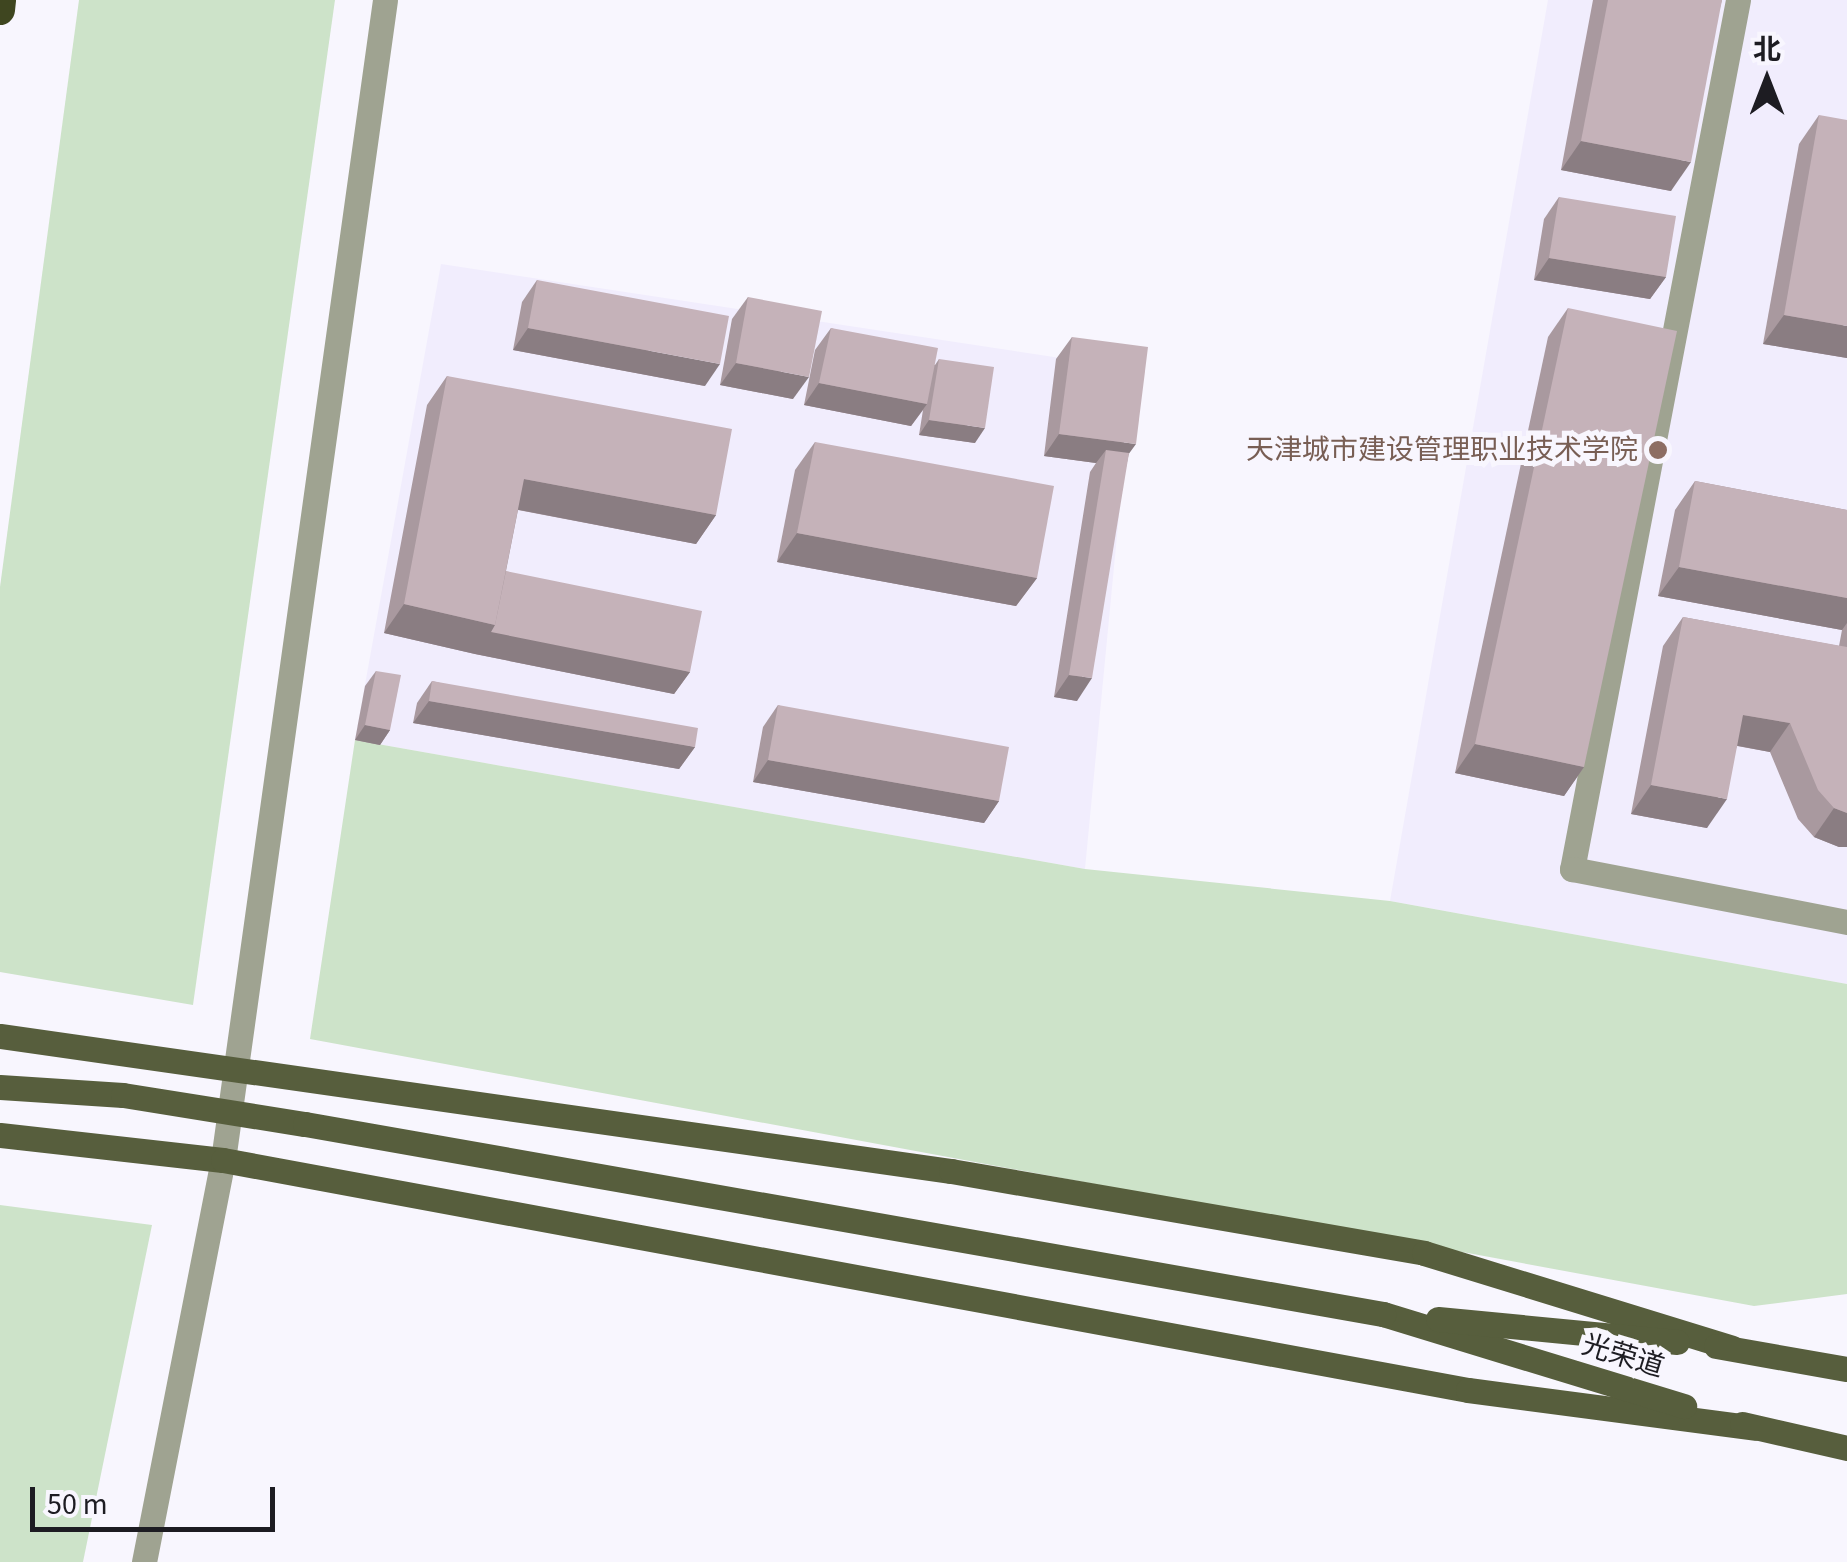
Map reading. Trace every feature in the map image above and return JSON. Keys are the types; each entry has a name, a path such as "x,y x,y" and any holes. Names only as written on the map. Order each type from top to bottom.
{"highway":[{"path":"0,10 1,0"}],"main road":[{"path":"0,1036 951,1172 1424,1252 1732,1348"},
{"path":"0,1087 123,1095 286,1121 1383,1314 1732,1348 1847,1369"},
{"path":"0,1136 223,1160 1468,1390 1755,1428"},
{"name":"光荣道","path":"1383,1314 1755,1428 1847,1448"}],"street":[{"path":"144,1562 223,1160 385,0"},
{"path":"1738,0 1572,869 1847,922"}],"shaded area":[{"name":"天津城市建设管理职业技术学院","path":"1548,0 1847,0 1847,984 1390,901"},
{"path":"441,264 1133,369 1085,869 355,740"}],"green space":[{"path":"79,0 335,0 193,1005 0,972 0,587"},
{"path":"355,740 1085,869 1390,901 1847,984 1847,1294 1754,1306 310,1039"},
{"path":"0,1205 152,1225 83,1562 0,1562"}],"building":[{"path":"1608,0 1722,0 1691,162 1581,141"},
{"path":"1819,115 1847,120 1847,326 1784,315"},
{"path":"1559,197 1676,216 1666,277 1549,258"},
{"path":"537,280 729,316 720,364 528,328"},
{"path":"748,297 822,311 809,377 736,363"},
{"path":"1568,308 1677,331 1584,767 1475,744"},
{"path":"831,328 938,348 927,404 819,383"},
{"path":"1072,337 1148,347 1136,444 1059,434"},
{"path":"939,359 994,367 985,428 929,420"},
{"path":"447,376 732,429 716,515 524,479 495,625 404,604"},
{"path":"815,442 1054,486 1037,578 797,533"},
{"path":"1106,450 1129,453 1092,678 1069,675"},
{"path":"1695,481 1847,510 1847,598 1679,567"},
{"path":"506,571 702,611 690,672 491,632"},
{"path":"1683,617 1847,647 1847,813 1834,808 1818,790 1790,723 1743,715 1727,799 1651,785"},
{"path":"376,671 401,675 390,730 365,725"},
{"path":"432,681 698,728 695,747 429,701"},
{"path":"778,705 1009,747 999,801 768,760"}],"place":[{"name":"天津城市建设管理职业技术学院","path":"1658,450"}]}
